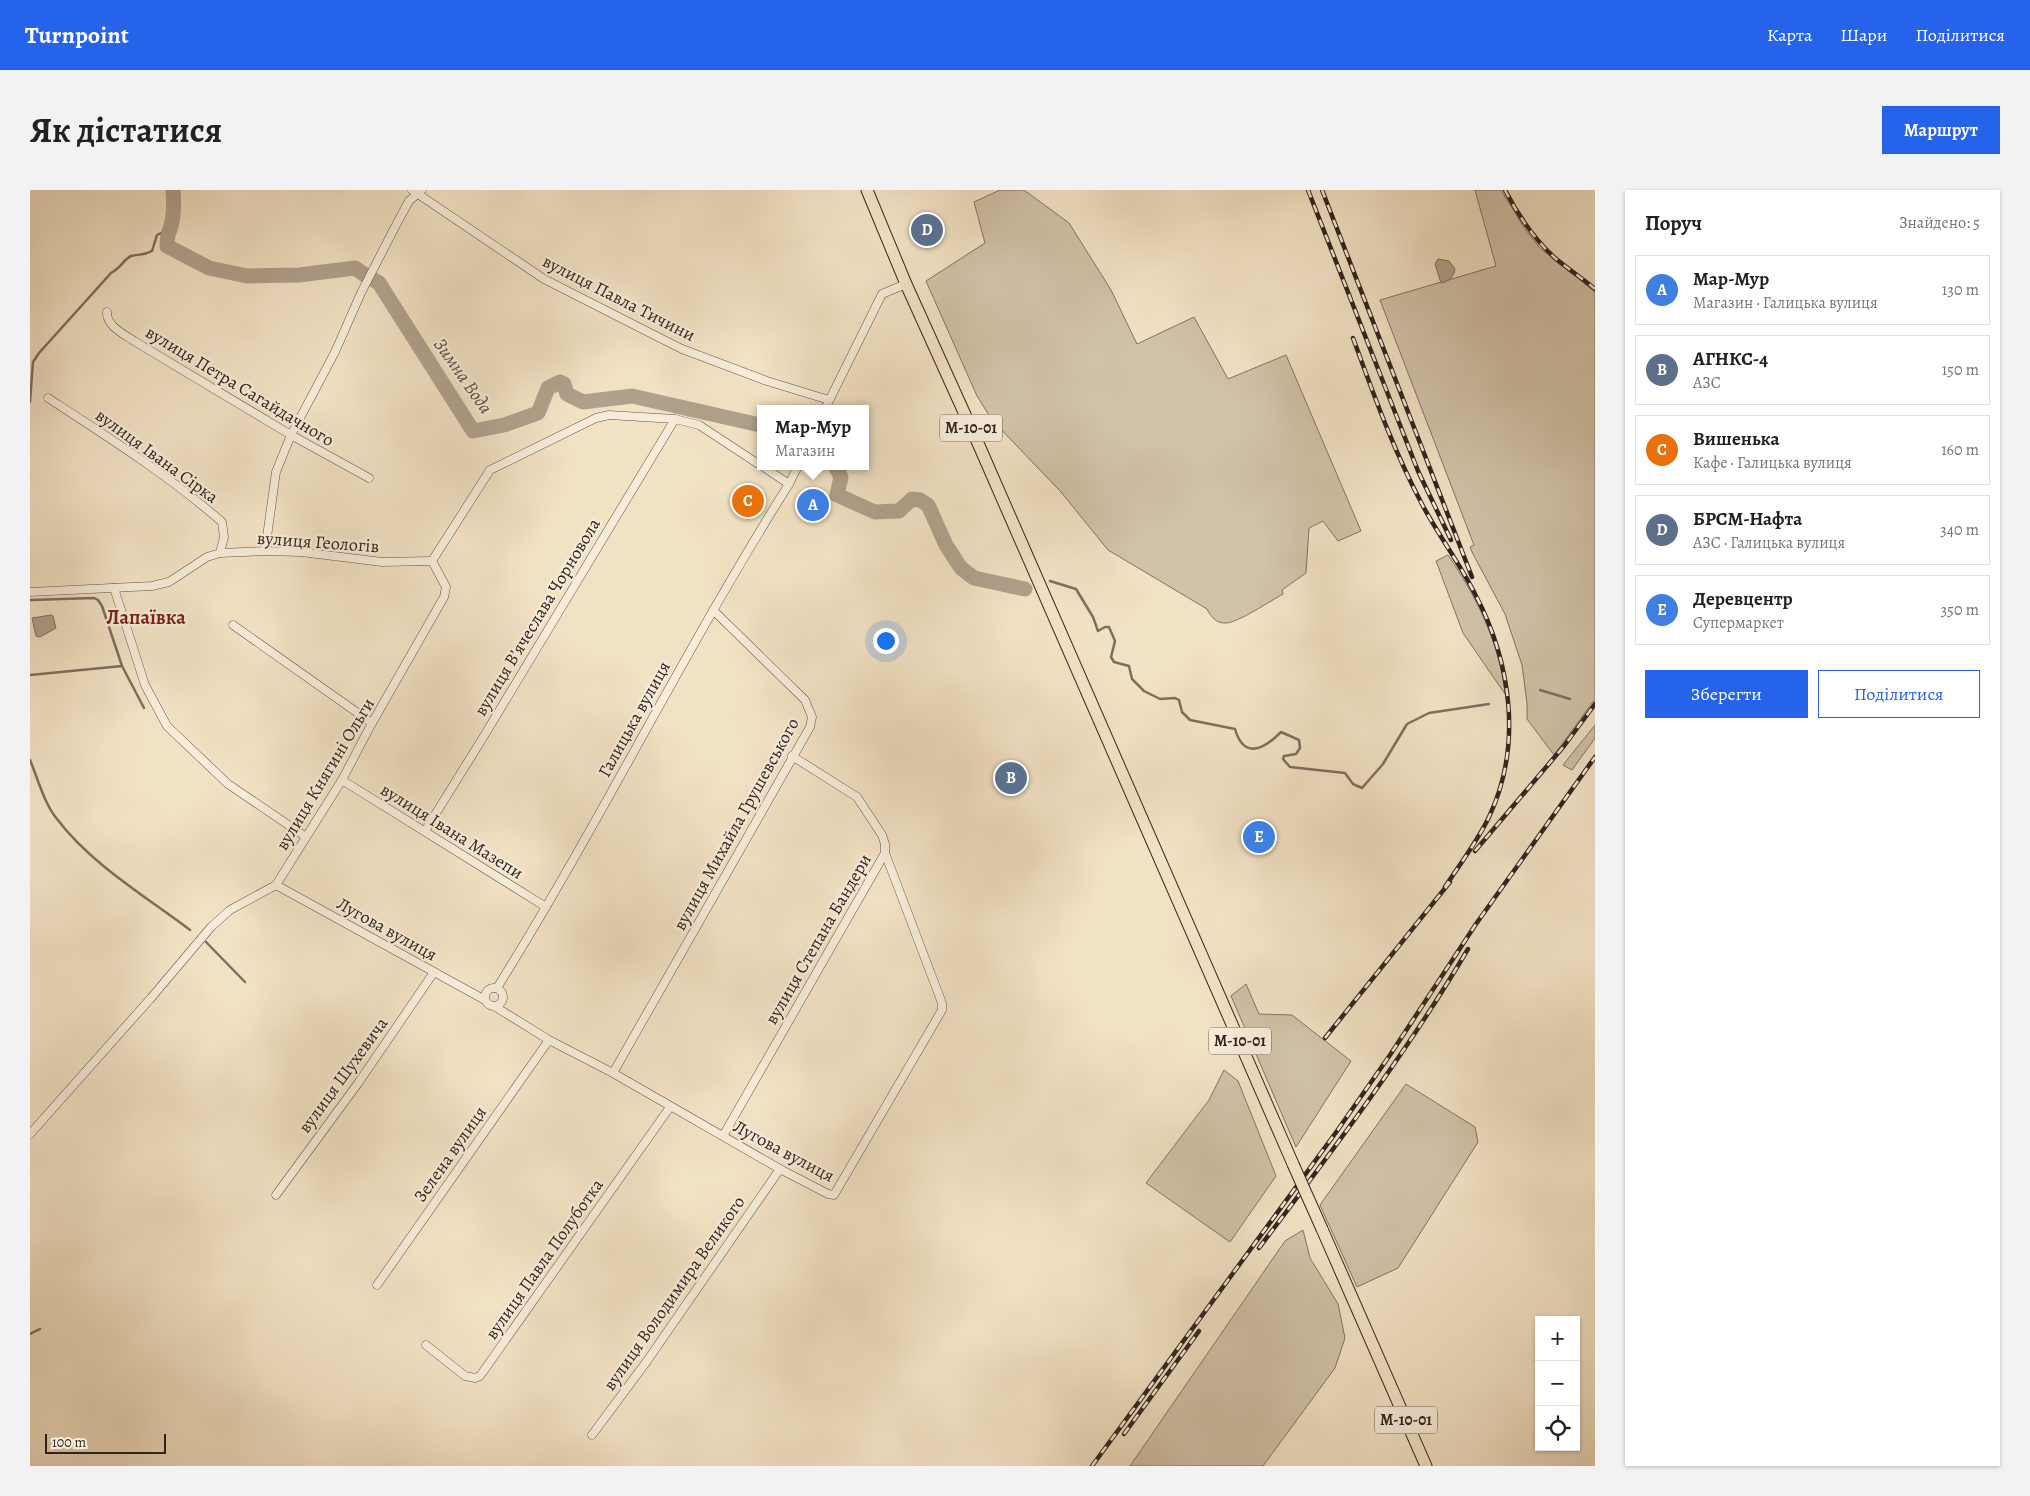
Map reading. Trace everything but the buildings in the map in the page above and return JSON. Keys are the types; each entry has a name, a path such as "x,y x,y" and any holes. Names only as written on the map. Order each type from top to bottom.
{"highway":[{"name":"М-10-01","path":"867,190 906,284 981,450 1426,1466"}],"street":[{"path":"265,551 276,472 291,435 335,352 375,267 409,202 417,192"},
{"name":"вулиця Павла Тичини","path":"417,192 544,279 660,338 766,381 829,400"},
{"path":"827,405 882,294 906,284"},
{"name":"вулиця Петра Сагайдачного","path":"106,312 108,320 113,326 134,341 291,435 368,478"},
{"name":"вулиця Івана Сірка","path":"48,398 155,470 222,522 224,528 220,553"},
{"path":"432,561 490,470 596,418 614,416 674,418 699,425 757,463"},
{"name":"вулиця Вʼячеслава Чорновола","path":"424,831 487,731 674,418"},
{"path":"767,470 789,484"},
{"name":"Галицька вулиця","path":"497,988 546,907 712,610 796,470"},
{"name":"вулиця Геологів","path":"30,592 152,586 169,582 207,557 220,553 265,551 319,554 382,562 432,561"},
{"name":"вулиця Княгині Ольги","path":"30,1134 222,916 276,886 342,780 372,723 444,597 446,587 432,561"},
{"path":"114,588 146,685 167,726 228,784 306,837"},
{"name":"вулиця Михайла Грушевського","path":"613,1073 810,727 812,717 805,700 712,610"},
{"path":"233,625 372,723"},
{"name":"вулиця Степана Бандери","path":"723,1136 885,853 882,835 857,797 792,756"},
{"name":"вулиця Івана Мазепи","path":"342,780 546,907"},
{"name":"Лугова вулиця","path":"494,1006 549,1040 613,1073 780,1169 828,1194 834,1195 942,1010 942,1003 885,853"},
{"name":"Лугова вулиця","path":"276,886 485,1000"},
{"name":"вулиця Шухевича","path":"276,1195 359,1082 434,972"},
{"path":"497,988 502,992 503,1000 498,1005 490,1005 485,1000 487,990 497,988"},
{"name":"Зелена вулиця","path":"377,1285 549,1040"},
{"name":"вулиця Павла Полуботка","path":"426,1345 465,1376 475,1378 480,1376 670,1107"},
{"name":"вулиця Володимира Великого","path":"592,1435 647,1361 780,1169"}],"shaded area":[{"path":"1000,190 1024,190 1069,223 1111,290 1137,344 1194,317 1228,379 1286,355 1361,531 1338,541 1323,521 1309,528 1306,573 1282,590 1283,594 1237,620 1225,623 1216,621 1207,609 1108,550 1061,492 992,420 977,396 926,281 985,243 974,202"},
{"path":"1475,190 1501,190 1525,229 1540,248 1595,292 1595,699 1554,755 1527,719 1522,665 1505,614 1470,547 1474,545 1380,300 1496,266"},
{"path":"1438,259 1449,261 1455,269 1451,278 1441,283 1435,264"},
{"path":"1448,555 1468,587 1485,621 1498,657 1505,694 1463,633 1436,561"},
{"path":"53,616 56,628 40,637 36,636 32,618"},
{"path":"1595,725 1595,738 1572,770 1563,765"},
{"path":"1246,984 1259,1014 1292,1015 1351,1061 1296,1147 1231,996"},
{"path":"1224,1070 1238,1081 1276,1176 1230,1242 1146,1183 1209,1100"},
{"path":"1406,1084 1475,1127 1478,1142 1398,1268 1357,1287 1320,1205"},
{"path":"1303,1230 1310,1258 1338,1304 1345,1338 1335,1368 1263,1466 1130,1466 1285,1241"}],"waterway":[{"name":"Зимна Вода","path":"173,190 174,204 167,246 209,268 247,276 299,275 355,268 365,275"},
{"path":"30,402 33,362 39,353 111,273 131,256 152,251 157,235 171,228"},
{"name":"Зимна Вода","path":"374,280 379,283 473,431 504,425 538,413 548,388 560,382 564,384 567,394 583,402 632,396 757,424"},
{"name":"Зимна Вода","path":"837,470 841,477 837,495 875,512 899,511 912,499 920,500 928,505 946,545 961,568 974,578 1025,589"},
{"path":"1050,581 1076,589 1093,617 1098,631 1109,627 1115,641 1111,657 1114,662 1129,666 1132,679 1144,691 1160,699 1175,698 1179,700 1182,712 1190,720 1235,729 1239,739 1249,748 1261,747 1281,732 1299,740 1300,748 1296,754 1284,756 1283,759 1290,767 1345,773 1353,784 1362,788 1383,764 1407,724 1429,713 1489,704"},
{"path":"30,600 94,598 98,600 102,606 122,666 144,708"},
{"path":"30,675 122,666"},
{"path":"1540,690 1570,699"},
{"path":"30,760 52,813 86,851 119,879 190,930"},
{"path":"206,942 245,982"},
{"path":"30,1334 40,1329"}],"railway":[{"path":"1308,190 1418,471 1451,540"},
{"path":"1322,190 1472,577"},
{"path":"1505,190 1521,217 1540,243 1555,258 1595,289"},
{"path":"1353,338 1403,465 1429,517 1469,583 1487,620 1497,647 1504,675 1509,733 1500,790 1489,817 1474,844 1445,887"},
{"path":"1475,851 1564,746 1595,704"},
{"path":"1092,1466 1337,1131 1390,1055 1476,924 1595,757"},
{"path":"1325,1038 1450,882"},
{"path":"1259,1248 1394,1064 1468,949"},
{"path":"1124,1434 1199,1331"}],"place":[{"name":"БРСМ-Нафта","path":"927,230"},
{"name":"Вишенька","path":"748,501"},
{"name":"Мар-Мур","path":"813,505"},
{"name":"АГНКС-4","path":"1011,778"},
{"name":"Деревцентр","path":"1259,837"}],"district":[{"name":"Лапаївка","path":"146,617"}]}
